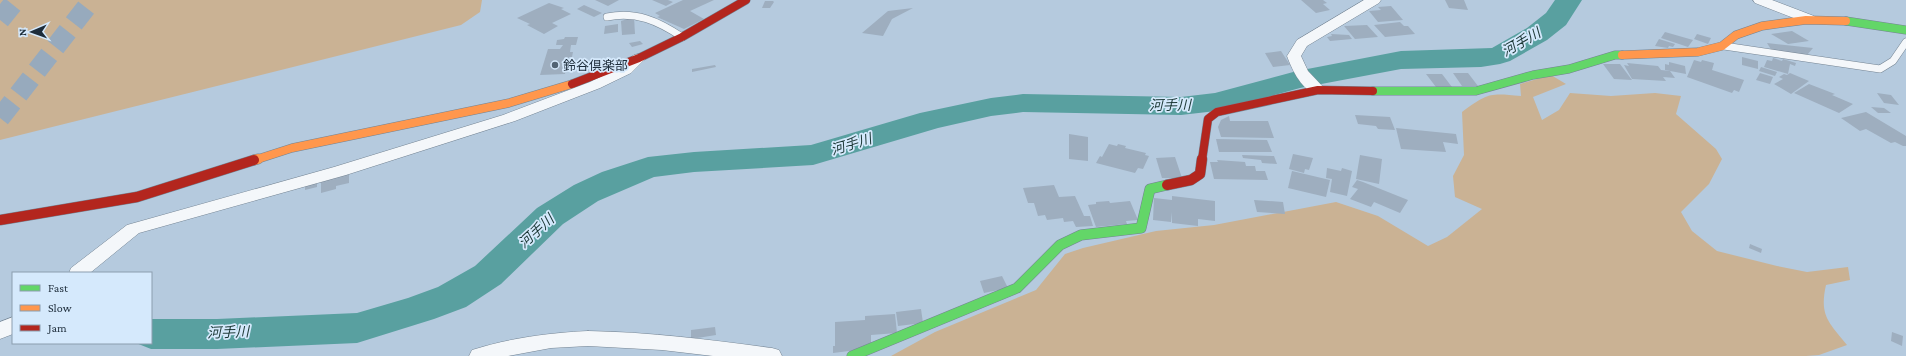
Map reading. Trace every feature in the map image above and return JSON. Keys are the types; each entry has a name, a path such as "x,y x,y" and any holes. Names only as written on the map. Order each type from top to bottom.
{"street":[{"path":"0,220 136,197 292,148 509,103 567,86 639,58 682,38 746,0"},
{"path":"1310,82 1294,56 1302,43 1374,0"},
{"path":"1760,0 1809,19"},
{"path":"852,356 1017,288 1060,245 1081,234 1141,228 1150,189 1191,180 1200,174 1208,119 1217,112 1310,82 1453,92 1476,90 1533,75 1569,69 1615,55 1699,52 1724,46 1737,34 1760,26 1809,19 1841,20 1906,30"},
{"path":"79,272 134,229 340,171 509,118 595,85 626,70 639,58"},
{"path":"479,356 557,340 631,339 772,356"}],"lane":[{"path":"607,18 620,14 636,14 666,26 682,38"},
{"path":"1724,46 1880,69 1893,61 1906,42"}],"shaded area":[{"path":"0,0 482,0 480,12 461,25 0,140"},
{"path":"1551,75 1566,84 1533,97 1542,120 1559,110 1570,93 1611,96 1655,93 1681,96 1676,114 1716,149 1722,159 1709,184 1681,212 1692,231 1717,251 1777,266 1807,272 1848,267 1850,280 1826,285 1824,296 1827,318 1847,345 1819,355 1806,356 891,356 935,332 1036,290 1065,254 1083,248 1156,231 1214,225 1336,202 1378,216 1428,246 1447,237 1482,209 1455,197 1453,176 1464,155 1462,112 1478,101 1489,96 1521,96 1520,84"}],"building":[{"path":"595,0 619,0 608,6"},
{"path":"652,0 668,0 673,2 666,6"},
{"path":"683,0 714,0 690,11 704,19 684,29 657,17 660,16 655,13"},
{"path":"1301,0 1323,0 1327,3 1323,4 1330,10 1316,13"},
{"path":"1445,0 1464,0 1468,10 1449,8"},
{"path":"765,1 774,2 770,8 762,8"},
{"path":"549,3 564,8 561,9 571,14 552,23 558,26 544,34 527,25 530,24 517,18"},
{"path":"584,5 602,13 594,17 577,9"},
{"path":"1391,6 1403,20 1378,22 1369,11 1381,10 1378,7"},
{"path":"913,8 892,19 883,36 862,33 888,11"},
{"path":"634,17 635,34 622,35 621,21"},
{"path":"1400,22 1404,26 1408,26 1415,34 1385,37 1374,25"},
{"path":"618,24 618,32 604,34 605,26"},
{"path":"1367,25 1378,37 1355,39 1344,26"},
{"path":"1792,31 1809,41 1788,44 1771,34"},
{"path":"1665,32 1693,40 1688,47 1661,38"},
{"path":"1331,34 1349,35 1352,39 1330,41 1327,37 1332,36"},
{"path":"1697,34 1711,38 1708,44 1694,39"},
{"name":"鈴谷倶楽部","path":"565,37 578,37 576,45 571,45 570,52 573,52 572,57 569,57 565,74 540,75 548,49 560,49 563,45 556,45 557,40 564,39"},
{"path":"1659,39 1675,44 1673,47 1669,46 1668,48 1655,46"},
{"path":"640,41 643,44 632,47 629,43"},
{"path":"1767,43 1813,48 1807,55 1772,51"},
{"path":"1281,51 1290,65 1273,67 1265,53"},
{"path":"1742,57 1758,61 1758,69 1742,65"},
{"path":"1773,58 1796,63 1795,66 1790,64 1788,74 1764,67 1767,60 1772,61"},
{"path":"1694,60 1714,63 1712,70 1744,80 1739,92 1734,90 1732,93 1687,77"},
{"path":"1669,62 1685,66 1686,74 1665,70 1665,64 1669,65"},
{"path":"1627,63 1658,66 1661,70 1670,71 1675,78 1663,77 1666,81 1632,79 1624,65 1629,66"},
{"path":"1603,64 1620,64 1632,80 1614,79"},
{"path":"715,65 716,67 692,72 692,69"},
{"path":"1761,67 1777,72 1775,76 1759,71"},
{"path":"1453,73 1468,73 1478,86 1462,86"},
{"path":"1760,73 1773,77 1770,84 1756,80"},
{"path":"1790,73 1809,81 1791,94 1774,84 1783,79 1779,77"},
{"path":"1426,74 1442,74 1452,87 1436,87"},
{"path":"1809,84 1835,94 1832,95 1853,104 1839,113 1794,93"},
{"path":"1877,93 1891,95 1899,105 1884,103"},
{"path":"1871,107 1884,108 1891,113 1878,113"},
{"path":"1866,112 1906,136 1906,146 1895,142 1891,143 1866,129 1860,131 1841,118"},
{"path":"1355,115 1390,117 1395,130 1378,129 1376,126 1358,124"},
{"path":"1229,116 1230,121 1268,121 1274,138 1221,137 1218,127 1221,120"},
{"path":"1396,128 1456,134 1458,144 1443,142 1446,152 1401,149"},
{"path":"1069,134 1088,137 1088,161 1069,159"},
{"path":"1216,139 1267,140 1272,152 1219,152"},
{"path":"1109,144 1117,146 1118,144 1126,146 1125,148 1146,153 1145,155 1149,156 1143,169 1138,168 1135,173 1096,163 1100,156 1102,157"},
{"path":"1293,154 1313,158 1309,170 1305,169 1304,173 1289,169"},
{"path":"1242,155 1274,156 1277,164 1262,163 1261,160 1243,158"},
{"path":"1360,155 1382,159 1379,184 1356,179"},
{"path":"1175,157 1182,178 1162,178 1156,158"},
{"path":"1217,160 1245,162 1246,166 1255,166 1256,171 1265,171 1268,180 1214,179 1210,162 1218,162"},
{"path":"1327,168 1341,171 1342,168 1352,171 1347,196 1330,192 1332,179 1326,178"},
{"path":"1292,171 1330,180 1326,197 1288,188"},
{"path":"349,174 349,183 336,186 336,189 321,193 321,181"},
{"path":"1357,180 1408,200 1400,213 1374,202 1371,207 1350,199 1358,189 1352,187"},
{"path":"317,182 317,187 305,190 305,185"},
{"path":"1054,185 1059,197 1075,196 1084,216 1090,216 1093,226 1076,227 1073,221 1064,222 1063,218 1047,220 1045,215 1038,216 1034,203 1028,203 1023,188"},
{"path":"1172,196 1215,201 1215,221 1198,219 1198,226 1172,223 1172,212 1171,222 1153,220 1154,198 1172,200"},
{"path":"1254,200 1283,202 1285,214 1257,212"},
{"path":"1109,201 1110,203 1130,201 1138,220 1126,221 1127,224 1096,227 1088,205 1096,204 1096,202"},
{"path":"1750,244 1762,249 1761,253 1749,248"},
{"path":"1002,276 1008,288 984,293 980,281"},
{"path":"921,309 923,323 898,326 896,312"},
{"path":"895,314 897,333 871,335 871,344 857,350 833,353 833,346 835,346 835,322 865,320 865,316"},
{"path":"715,327 716,335 691,339 691,330"},
{"path":"1892,332 1903,336 1902,346 1891,341"}],"waterway":[{"name":"河手川","path":"152,334 217,334 357,328 420,309 452,297 488,275 550,216 586,193 648,167 694,162 813,155 931,120 991,107 1023,103 1181,106 1216,102 1297,80 1401,60 1481,58 1500,55 1537,34 1556,19 1569,0"}],"tunnel":[{"path":"0,20 16,0"},
{"path":"0,118 92,0"}],"traffic: fast":[{"path":"1846,21 1906,30"},
{"path":"1373,91 1476,91 1533,75 1569,69 1615,55 1622,55"},
{"path":"852,356 1017,288 1060,245 1081,235 1141,228 1150,189 1167,185"}],"traffic: slow":[{"path":"1622,55 1698,52 1710,50 1727,44 1736,35 1762,26 1791,21 1820,19 1846,21"},
{"path":"254,160 292,148 509,103 572,84"}],"traffic: jam":[{"path":"572,84 639,58 682,37 746,0"},
{"path":"1167,185 1191,180 1200,174 1208,119 1217,112 1318,90 1373,91"},
{"path":"0,220 137,197 254,160"}],"place":[{"name":"鈴谷倶楽部","path":"555,65"}]}
